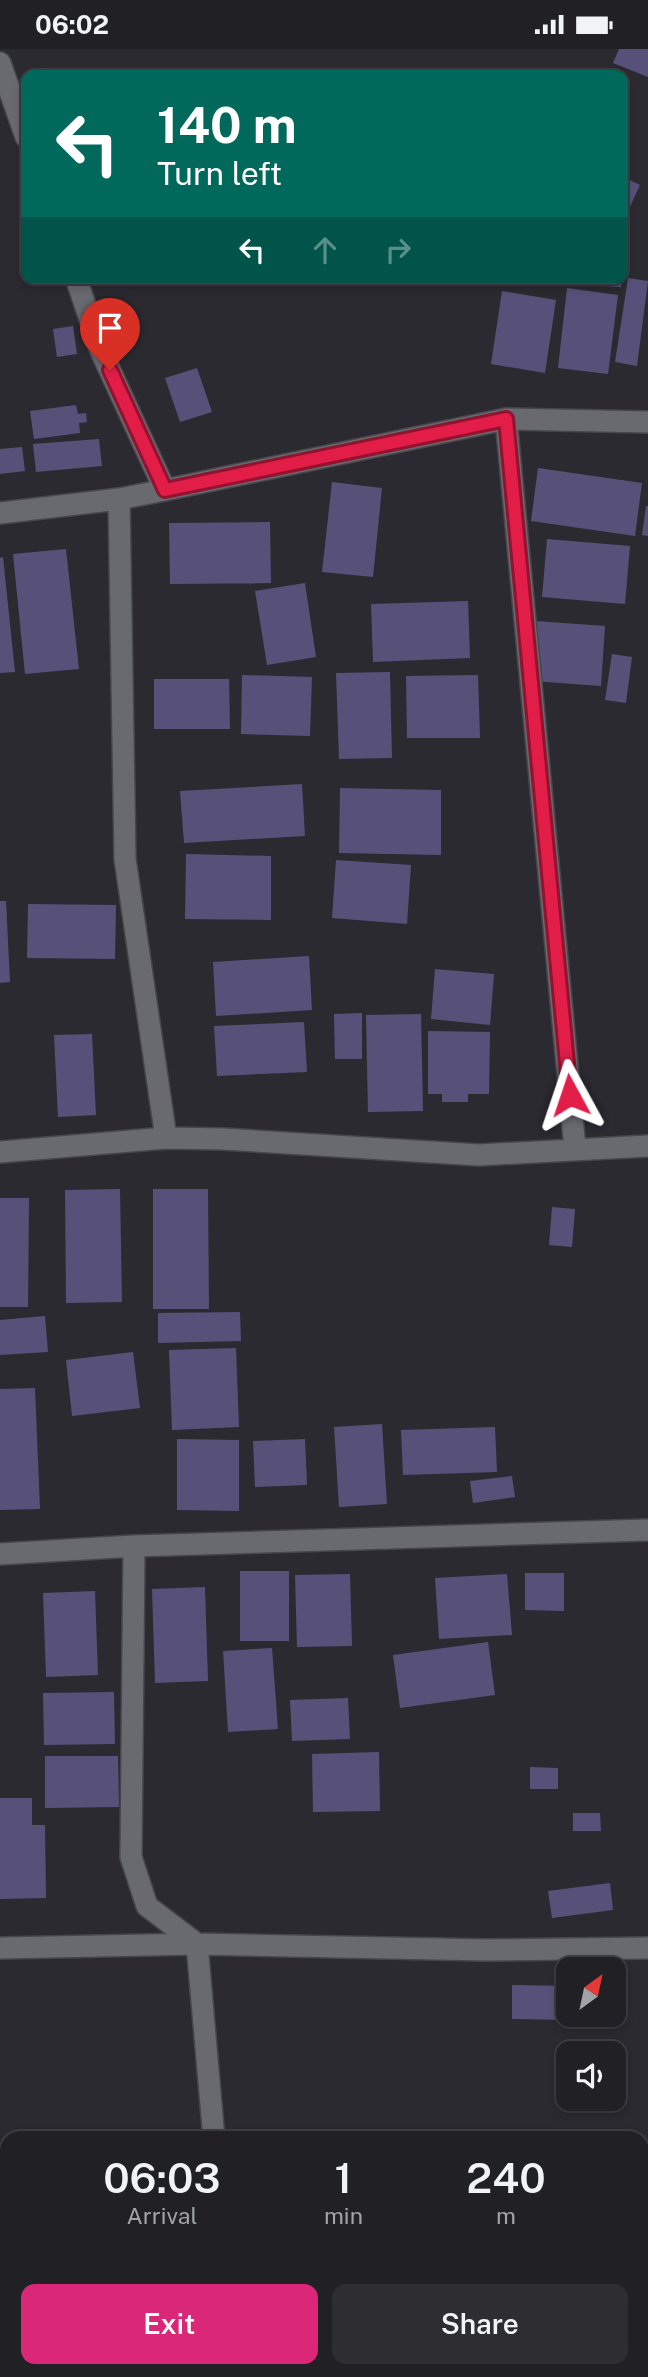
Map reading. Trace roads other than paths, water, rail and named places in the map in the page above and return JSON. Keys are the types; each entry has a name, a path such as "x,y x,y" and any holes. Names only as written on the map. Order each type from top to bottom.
{"street":[{"path":"0,62 21,123"},
{"path":"78,284 100,349 165,490"},
{"path":"506,419 575,1149"},
{"path":"0,513 119,499 506,419 648,422"},
{"path":"119,499 125,859 166,1138"},
{"path":"0,1153 166,1138 479,1155 648,1146"},
{"path":"0,1554 134,1546 648,1530"},
{"path":"134,1546 131,1857 147,1906 197,1944 213,2131"},
{"path":"0,1948 197,1944 485,1950 648,1948"}]}
